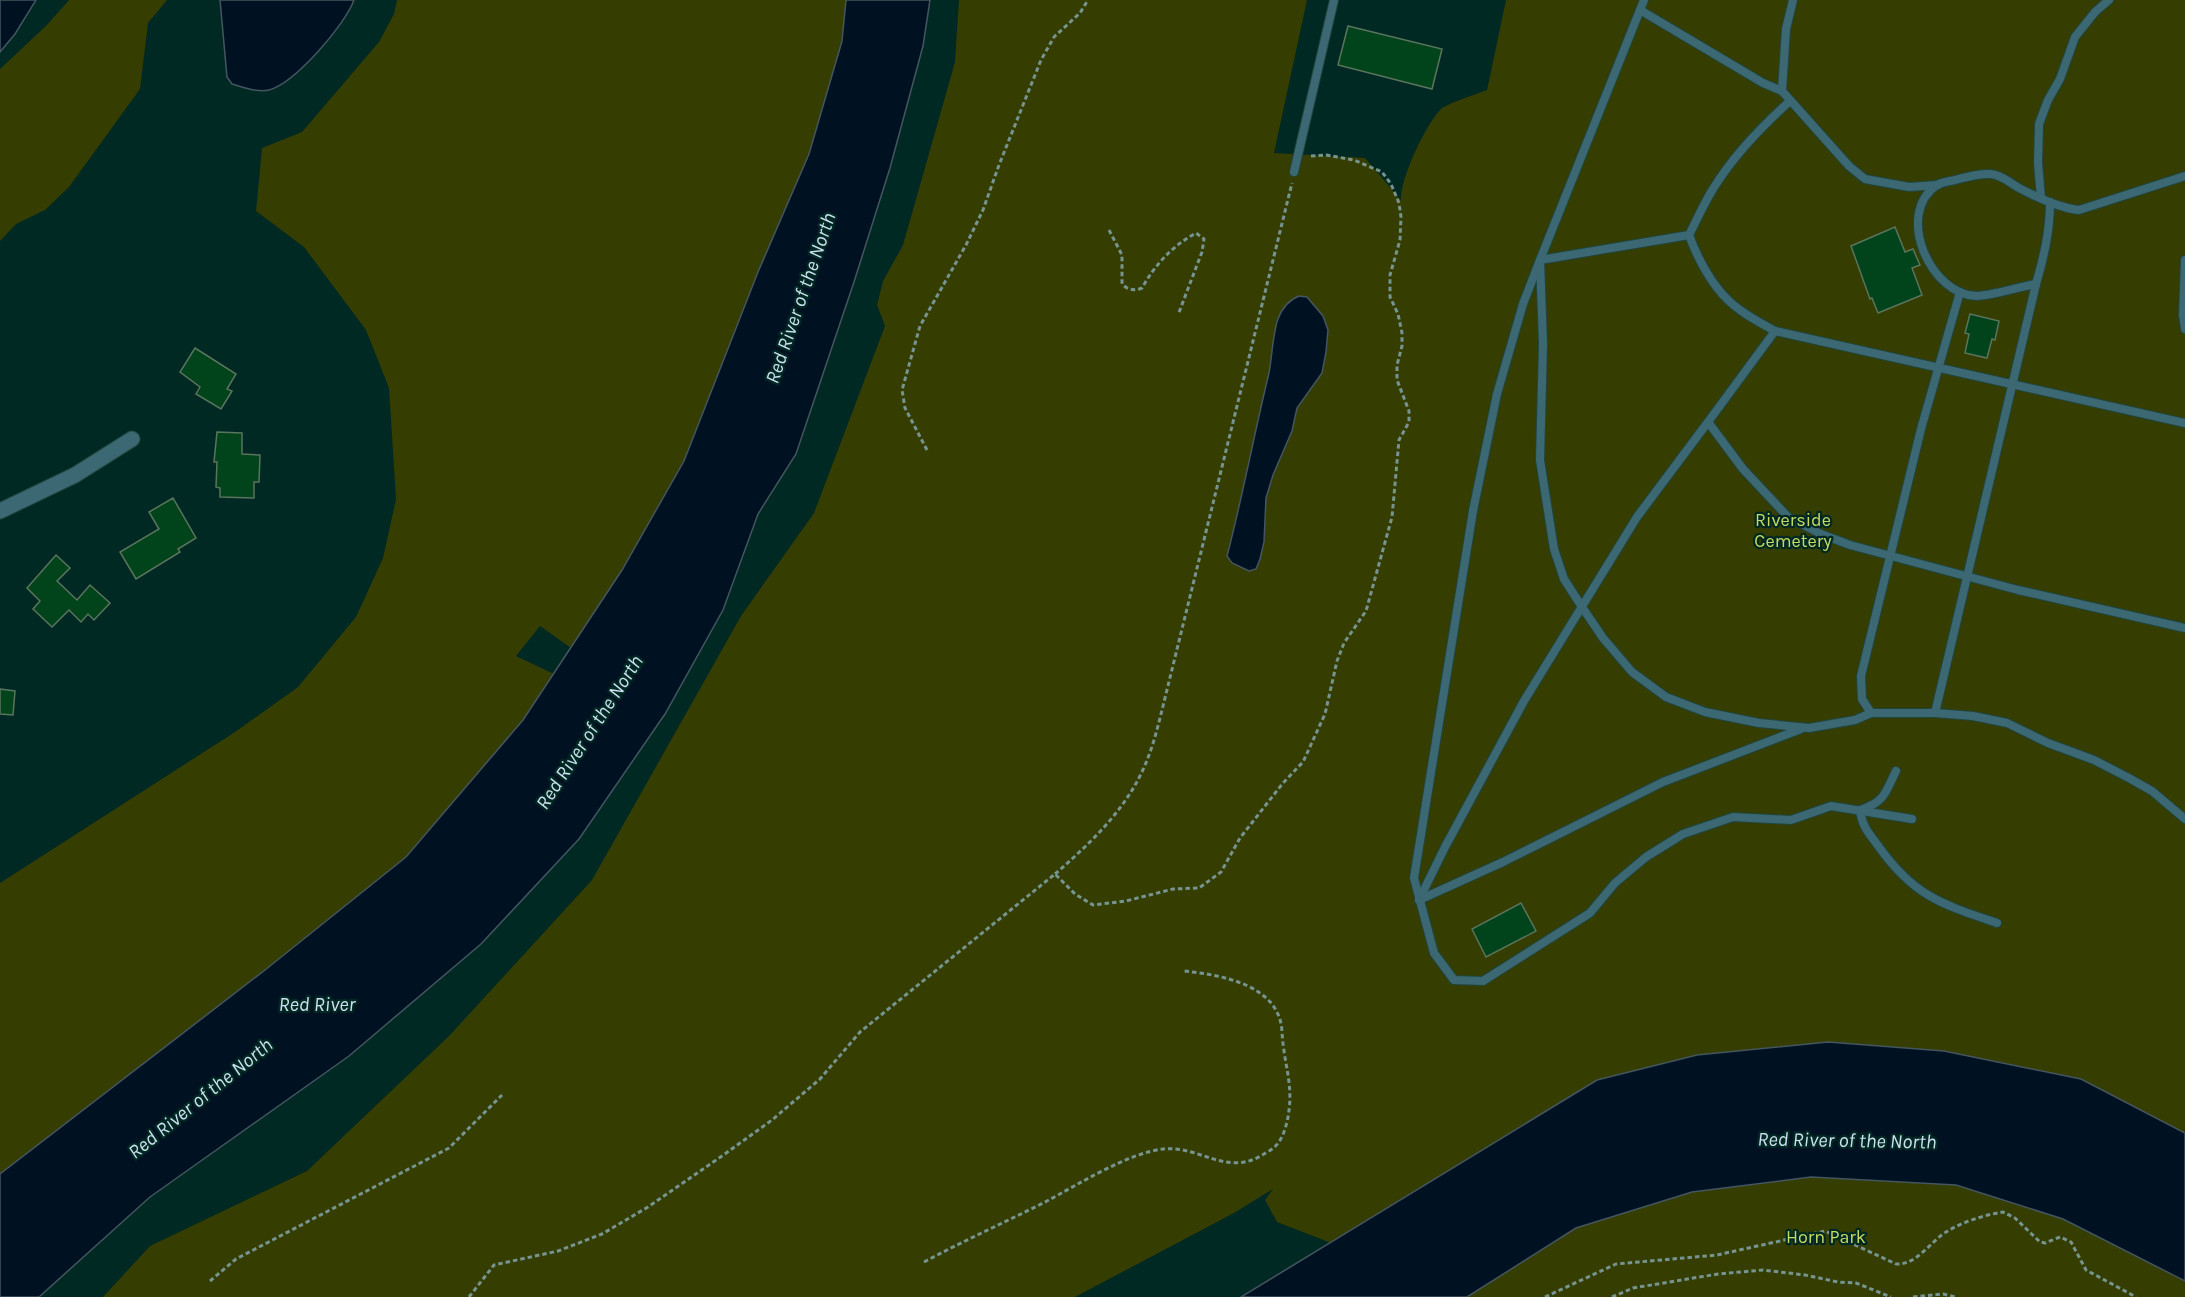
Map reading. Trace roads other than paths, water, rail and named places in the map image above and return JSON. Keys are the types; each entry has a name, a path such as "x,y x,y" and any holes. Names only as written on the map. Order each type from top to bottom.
{"street":[{"path":"0,511 75,475 132,439"}],"lane":[{"path":"1294,172 1334,0"},
{"path":"1644,0 1523,304 1497,394 1473,511 1446,691 1414,878 1434,953 1454,980 1483,981 1590,913 1615,883 1646,857 1683,834 1733,817 1791,820 1831,806 1912,819"},
{"path":"1782,91 1786,28 1793,0"},
{"path":"2041,198 2038,163 2039,124 2048,100 2061,79 2075,37 2095,12 2109,0"},
{"path":"1640,10 1763,83 1782,91 1849,166 1865,179 1909,187 1938,185 1969,176 1990,174 2001,177 2066,209 2079,210 2185,176"},
{"path":"1790,101 1772,117 1733,160 1712,190 1689,235 1710,276 1727,300 1750,317 1775,331 2185,423"},
{"path":"1938,185 1921,202 1917,223 1920,244 1935,271 1955,290 1976,296 2036,284"},
{"path":"1935,713 2050,227 2050,202"},
{"path":"1540,260 1689,235"},
{"path":"1540,260 1543,344 1540,460 1554,549 1564,579 1603,639 1632,672 1666,698 1705,712 1759,723 1809,728"},
{"path":"2185,260 2183,315 2185,329"},
{"path":"1871,713 1862,699 1861,676 1938,367 1960,292"},
{"path":"1419,900 1524,701 1637,517 1775,331"},
{"path":"1708,422 1743,469 1788,517 1821,534 1850,545 2018,590 2185,628"},
{"path":"1419,900 1503,862 1663,782 1795,730 1855,720 1871,713 1935,713 1973,716 2007,723 2048,743 2094,760 2152,791 2185,819"},
{"path":"1860,810 1875,805 1896,771"},
{"path":"1860,810 1862,824 1890,862 1917,889 1956,909 1997,923"}],"water":[{"path":"0,0 36,0 15,34 0,52"},
{"path":"220,0 354,0 341,24 305,65 280,85 260,91 232,84 227,77"},
{"name":"Red River","path":"846,0 930,0 923,46 890,168 796,454 758,514 723,610 665,714 579,839 481,944 349,1056 150,1197 39,1297 0,1297 0,1174 265,970 406,857 523,720 622,570 684,461 758,272 809,154 842,41"},
{"path":"1299,296 1307,297 1323,316 1328,330 1326,352 1322,373 1297,408 1292,431 1273,475 1266,498 1264,542 1260,559 1256,569 1249,571 1232,563 1227,556 1269,373 1276,324 1284,308"},
{"name":"Red River of the North","path":"1828,1042 1944,1051 2081,1079 2185,1133 2185,1281 2063,1219 1956,1185 1811,1177 1692,1192 1576,1228 1467,1297 1241,1297 1597,1080 1697,1055"}],"park label":[{"name":"Riverside Cemetery","path":"1793,530"},
{"name":"Horn Park","path":"1826,1237"}]}
